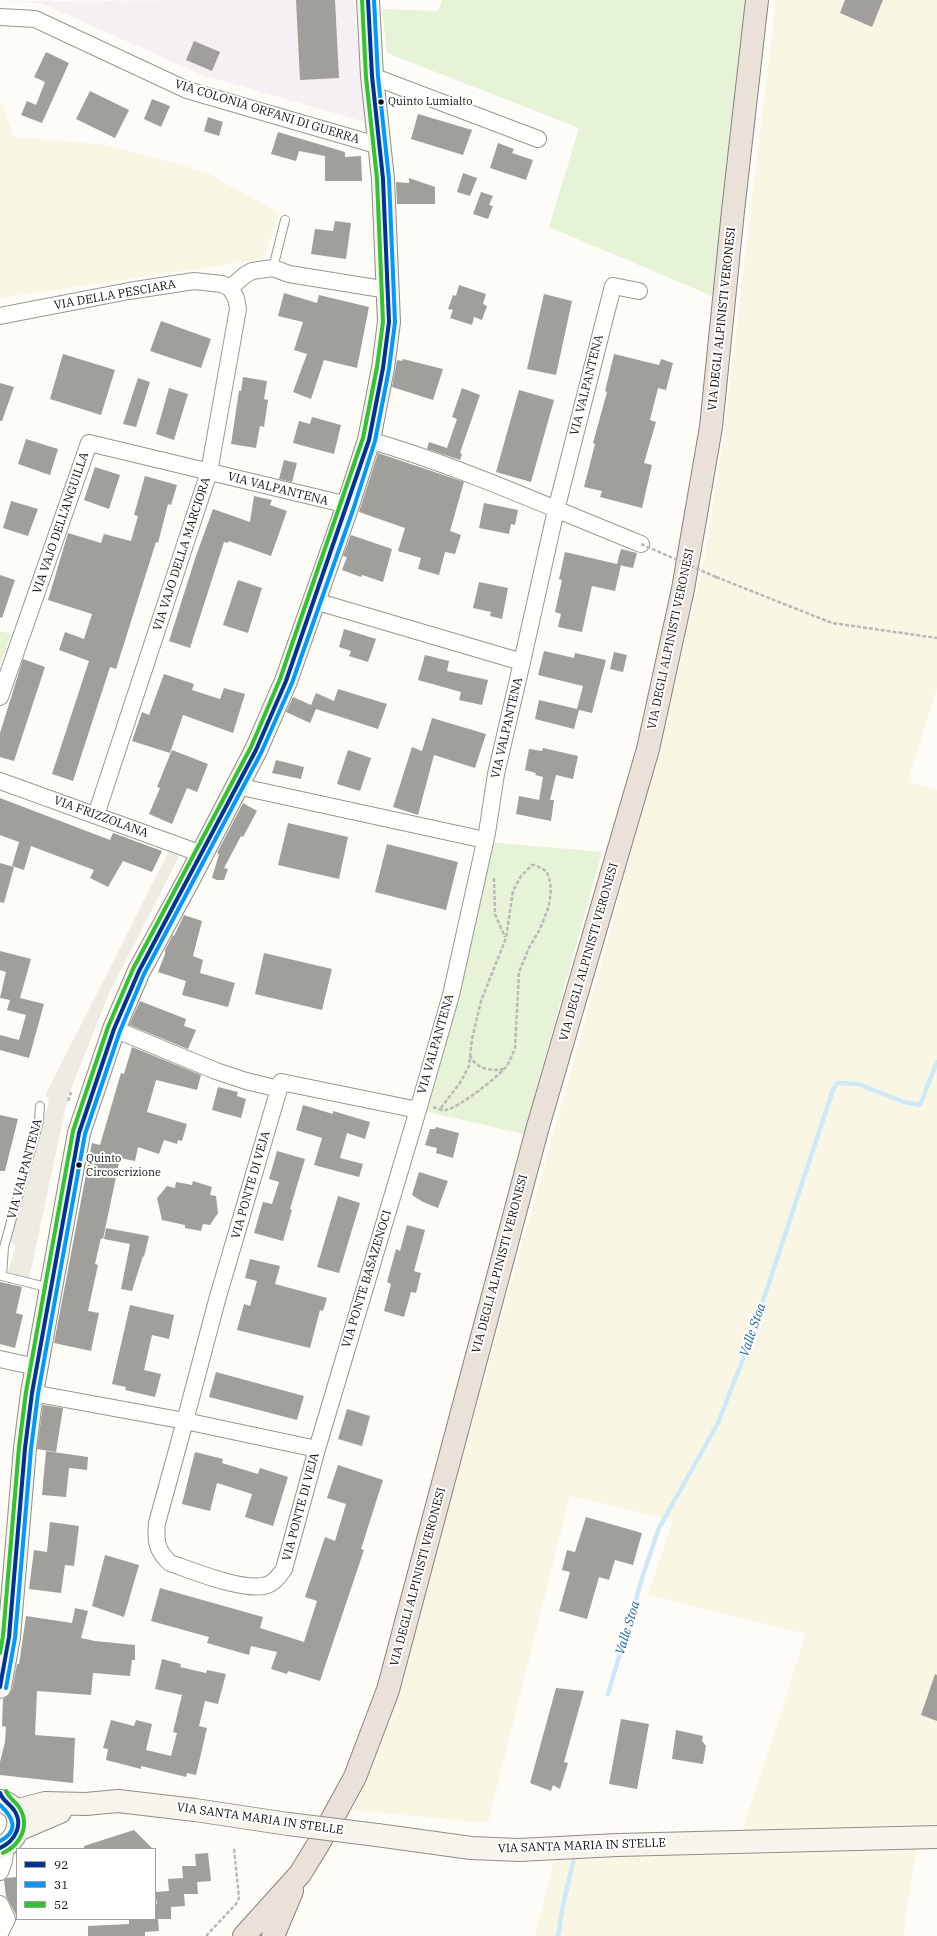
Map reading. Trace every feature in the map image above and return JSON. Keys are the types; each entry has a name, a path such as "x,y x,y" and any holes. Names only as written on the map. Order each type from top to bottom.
{"highway":[{"name":"VIA DEGLI ALPINISTI VERONESI","path":"300,1874 320,1843 355,1778 388,1690 536,1130 648,749 683,589 711,427 733,210 757,0"},
{"path":"244,1936 300,1874"},
{"path":"273,1936 300,1874"}],"street":[{"path":"0,1687 9,1637 24,1448 36,1367 79,1133 114,1028 139,971 237,786 286,681 315,601 369,440 383,368 389,322 380,146 372,76 368,0"},
{"name":"VIA COLONIA ORFANI DI GUERRA","path":"0,17 35,19 187,90 380,146"},
{"path":"372,76 538,139"},
{"path":"230,288 252,271 273,268 289,274 388,290"},
{"name":"VIA DELLA PESCIARA","path":"0,316 129,291 194,281 222,284 230,288"},
{"name":"VIA VALPANTENA","path":"280,1089 281,1082 419,1107 451,995 485,840 496,774 556,510 613,286 639,291"},
{"name":"VIA VAJO DELLA MARCIORA","path":"96,815 209,472 238,309 236,298 230,288"},
{"path":"369,440 402,450 480,478 641,544"},
{"name":"VIA VAJO DELL'ANGUILLA","path":"0,697 89,443 209,472"},
{"name":"VIA VALPANTENA","path":"209,472 348,505"},
{"name":"VIA VALPANTENA","path":"315,601 522,662"},
{"name":"VIA FRIZZOLANA","path":"0,781 202,854"},
{"path":"237,786 485,840"},
{"path":"114,1028 216,1071 246,1081 280,1089"},
{"name":"VIA PONTE DI VEJA","path":"185,1421 318,1449 284,1569 272,1583 264,1586 248,1586 170,1563 157,1547 155,1537 157,1523 217,1300 280,1089"},
{"name":"VIA PONTE BASAZENOCI","path":"318,1449 419,1107"},
{"path":"0,1359 36,1367"},
{"path":"32,1393 185,1421"},
{"name":"VIA SANTA MARIA IN STELLE","path":"6,1818 45,1803 67,1802 86,1804 118,1801 195,1810 471,1848 519,1850 617,1845 937,1837"},
{"path":"0,1872 4,1861 6,1818"},
{"path":"0,1904 7,1919 0,1933"}],"lane":[{"path":"273,268 285,220"},
{"name":"VIA VALPANTENA","path":"40,1106 39,1121 4,1247 2,1276 50,1288"}],"path":[{"path":"641,544 716,577 832,623 880,628 937,638"},
{"path":"480,860 490,866 493,872 495,882 494,914 506,938"},
{"path":"419,1107 445,1110 470,1097 504,1068 511,1058 515,1048 519,972 529,948 540,929 549,906 551,889 549,877 541,868 532,865 516,882 512,891 506,938 481,1002 475,1024 469,1066 460,1084 440,1109"},
{"path":"470,1054 472,1060 480,1066 490,1070 504,1068"},
{"path":"206,1936 236,1904 239,1898 234,1849"}],"shaded area":[{"path":"354,0 365,122 202,75 41,3 0,1"},
{"path":"776,0 937,0 937,688 908,781 937,790 937,1826 742,1831 806,1634 648,1595 673,1520 570,1496 488,1823 352,1810 370,1772 385,1732 613,921 678,671 704,561 722,446"},
{"path":"0,99 14,137 108,145 206,172 279,213 264,259 0,298"},
{"path":"169,851 179,856 109,994 68,1096 29,1279 8,1272 16,1246 9,1241 49,1102 46,1094"},
{"path":"917,1846 903,1936 535,1936 554,1861 626,1852"}],"green space":[{"path":"442,0 747,0 712,296 549,227 579,128 387,53 382,9 438,11"},
{"path":"0,631 11,634 0,665"},
{"path":"488,842 602,852 524,1134 424,1111"}],"building":[{"path":"296,0 335,0 339,78 300,80"},
{"path":"845,0 883,0 872,27 840,13"},
{"path":"194,41 220,52 212,71 186,60"},
{"path":"46,52 69,63 42,123 21,115 27,101 36,105 45,82 34,77"},
{"path":"90,91 129,110 115,138 76,119"},
{"path":"152,99 170,106 161,127 144,119"},
{"path":"418,114 472,130 463,155 411,139"},
{"path":"208,117 223,122 219,136 204,131"},
{"path":"278,132 345,152 345,157 361,156 362,181 325,181 325,156 299,151 296,161 271,154"},
{"path":"498,143 514,149 512,153 533,160 526,180 490,168"},
{"path":"463,173 477,178 470,196 457,192"},
{"path":"409,178 435,187 435,204 397,204 396,182 409,183"},
{"path":"481,192 493,196 489,205 493,206 488,219 473,214"},
{"path":"335,221 351,223 346,259 311,254 315,229 333,231"},
{"path":"459,285 486,294 483,304 487,306 482,320 474,317 472,325 450,318 453,310 448,309 453,295 456,296"},
{"path":"284,293 317,303 319,295 369,307 357,368 324,360 311,399 293,392 307,354 294,350 303,322 278,316"},
{"path":"544,294 572,301 556,375 527,369"},
{"path":"161,321 211,339 201,368 150,351"},
{"path":"63,354 115,370 101,415 50,399"},
{"path":"614,354 659,365 661,359 673,363 666,390 658,388 650,420 656,422 644,463 652,465 642,508 600,497 602,491 584,487 595,444 593,443 607,392 605,391"},
{"path":"403,359 443,369 433,400 392,387 397,360 402,361"},
{"path":"243,377 267,381 264,399 268,400 264,427 260,426 256,448 231,444 239,391 241,391"},
{"path":"138,378 150,382 136,427 123,424"},
{"path":"0,383 14,387 2,421 0,421"},
{"path":"169,388 188,394 174,440 156,434"},
{"path":"462,388 480,395 460,453 462,454 460,460 427,449 429,442 447,448 457,419 452,417"},
{"path":"519,390 554,400 531,482 496,472"},
{"path":"312,417 341,425 334,454 293,443 299,421 310,424"},
{"path":"26,439 58,449 50,475 18,464"},
{"path":"378,453 464,482 450,531 461,535 455,554 445,552 439,575 418,569 421,558 398,551 405,528 359,512"},
{"path":"284,460 297,463 292,482 279,479"},
{"path":"95,467 120,475 109,509 84,500"},
{"path":"145,476 177,485 171,505 168,504 158,543 156,542 116,669 110,667 73,781 52,774 89,661 59,650 65,632 84,639 92,614 48,600 68,533 101,543 104,534 131,541 138,516 134,515"},
{"path":"254,496 272,500 270,505 287,511 271,556 229,541 228,543 224,542 190,648 169,641 196,556 213,509 250,522"},
{"path":"11,501 38,509 28,536 3,528"},
{"path":"484,503 518,510 515,525 511,524 509,534 479,528"},
{"path":"351,535 392,549 383,582 362,575 361,577 342,570 347,557 343,556"},
{"path":"621,549 637,553 633,568 621,565 615,591 592,586 582,632 558,627 561,614 555,612 562,580 559,579 565,552 617,564"},
{"path":"0,575 15,580 2,618 0,617"},
{"path":"238,580 262,588 248,633 223,625"},
{"path":"479,582 508,588 502,619 490,616 491,612 473,608"},
{"path":"344,629 376,639 368,662 349,656 351,651 339,647"},
{"path":"544,651 574,658 575,653 606,660 592,713 579,710 574,729 535,719 539,700 577,709 583,686 538,675"},
{"path":"614,652 627,655 623,672 610,669"},
{"path":"425,655 449,661 447,671 488,680 482,705 459,700 461,692 418,680"},
{"path":"23,659 45,667 14,761 0,757 0,733"},
{"path":"164,674 194,684 192,690 220,699 224,688 245,694 233,733 183,715 170,753 132,741 142,712 149,715"},
{"path":"338,689 387,704 378,729 316,709 310,723 286,712 293,697 311,705 316,693 334,701"},
{"path":"432,718 486,734 475,768 434,755 418,815 393,807 412,747 422,751"},
{"path":"543,748 578,756 573,779 556,775 550,800 554,800 551,821 516,814 519,796 539,800 543,777 525,770 529,749 542,751"},
{"path":"172,750 208,764 197,792 187,788 172,824 149,814 160,788 157,787"},
{"path":"348,750 371,758 360,791 337,784"},
{"path":"276,760 304,767 301,779 272,773"},
{"path":"0,798 110,840 113,833 162,851 152,872 123,861 108,887 90,878 94,870 31,846 24,870 12,866 19,842 0,835"},
{"path":"243,803 257,811 243,837 241,836 224,868 228,869 224,880 217,880 212,878 219,854 217,853"},
{"path":"288,823 348,837 339,879 278,865"},
{"path":"387,844 458,862 446,910 375,892"},
{"path":"0,863 14,867 4,903 0,902"},
{"path":"184,915 202,921 193,956 203,960 200,973 235,983 228,1007 182,995 186,981 158,972 165,954 165,950 173,935 174,936"},
{"path":"0,951 31,959 20,998 44,1004 29,1058 0,1050 0,1035 19,1040 26,1015 7,1010 10,1000 0,998 6,972 0,970"},
{"path":"264,953 332,969 322,1010 255,994"},
{"path":"140,1001 186,1019 184,1026 196,1030 188,1049 129,1025"},
{"path":"132,1047 201,1075 197,1090 156,1080 147,1112 187,1124 182,1141 178,1140 177,1144 164,1140 159,1154 138,1147 135,1161 120,1158 103,1239 101,1238 95,1264 98,1265 88,1311 99,1313 91,1351 54,1343 92,1143 100,1145 121,1073 124,1074"},
{"path":"218,1087 238,1092 237,1096 246,1099 241,1118 212,1110"},
{"path":"303,1105 333,1114 333,1111 370,1122 365,1139 347,1133 340,1158 363,1164 359,1177 314,1165 322,1138 296,1130"},
{"path":"0,1115 18,1119 5,1171 0,1171"},
{"path":"436,1127 459,1133 453,1158 436,1153 437,1148 425,1145 430,1129 435,1129"},
{"path":"277,1151 305,1159 290,1209 292,1210 283,1241 254,1233 263,1202 272,1204 279,1182 269,1179"},
{"path":"419,1172 448,1181 438,1208 423,1202 412,1195"},
{"path":"193,1181 212,1187 210,1195 216,1196 218,1213 210,1225 203,1224 201,1231 185,1228 185,1225 162,1220 157,1198 167,1186 175,1188 176,1182 192,1185"},
{"path":"338,1196 360,1203 339,1273 317,1267"},
{"path":"407,1225 425,1230 414,1271 421,1273 416,1293 411,1292 404,1317 384,1311 391,1284 387,1282 396,1249 400,1251"},
{"path":"106,1228 149,1236 144,1257 143,1256 132,1291 121,1289 130,1244 104,1239"},
{"path":"250,1259 280,1266 275,1284 327,1298 323,1311 320,1310 310,1348 237,1330 244,1304 250,1306 257,1281 245,1278"},
{"path":"0,1282 22,1287 16,1313 23,1315 15,1348 0,1344"},
{"path":"130,1305 174,1315 169,1339 152,1335 144,1370 161,1374 155,1397 125,1390 126,1387 112,1384"},
{"path":"216,1372 304,1396 297,1420 209,1397"},
{"path":"43,1405 63,1408 56,1452 37,1449"},
{"path":"347,1409 370,1416 362,1446 338,1439"},
{"path":"46,1451 88,1457 87,1470 69,1468 66,1497 42,1495"},
{"path":"195,1452 223,1459 222,1463 258,1474 260,1468 288,1477 273,1526 245,1517 252,1494 217,1483 210,1511 182,1504"},
{"path":"338,1465 383,1480 361,1549 364,1550 320,1681 288,1671 287,1674 271,1669 277,1652 251,1646 249,1655 207,1643 209,1637 151,1621 160,1588 263,1617 260,1628 304,1642 317,1601 305,1597 325,1537 335,1541 346,1504 327,1498"},
{"path":"586,1517 642,1533 633,1565 615,1560 609,1580 599,1577 587,1619 559,1611 570,1572 562,1570 567,1550 575,1552"},
{"path":"50,1522 79,1526 74,1566 65,1565 61,1593 29,1589 34,1550 47,1552"},
{"path":"105,1555 139,1565 124,1617 92,1606"},
{"path":"75,1608 88,1611 81,1638 135,1645 135,1660 132,1660 130,1676 93,1673 91,1695 37,1691 35,1735 75,1738 73,1783 0,1775 0,1762 5,1742 6,1727 2,1726 3,1699 9,1695 12,1690 17,1664 19,1664 26,1616 72,1623"},
{"path":"162,1659 181,1664 180,1667 206,1673 207,1670 226,1674 218,1704 205,1701 199,1726 207,1728 196,1775 187,1773 186,1777 141,1766 141,1769 106,1760 108,1749 103,1748 111,1720 134,1726 136,1720 152,1724 146,1750 171,1756 177,1733 173,1732 182,1695 155,1689"},
{"path":"935,1674 937,1675 937,1721 921,1715"},
{"path":"556,1688 584,1691 564,1762 568,1763 560,1789 553,1785 551,1791 530,1783"},
{"path":"621,1719 649,1724 637,1789 609,1784"},
{"path":"676,1730 703,1736 702,1741 706,1746 703,1764 672,1759"},
{"path":"134,1830 152,1848 84,1848 84,1846"},
{"path":"208,1853 211,1881 197,1882 198,1894 184,1894 185,1906 171,1907 171,1919 158,1919 159,1931 145,1932 145,1936 88,1936 88,1926 129,1924 129,1920 156,1920 156,1892 169,1891 168,1879 183,1878 182,1866 196,1866 195,1854"},
{"path":"16,1877 16,1915 6,1896 4,1880 7,1878"}],"waterway":[{"name":"Valle Stoa","path":"608,1694 643,1575 659,1528 718,1423 748,1346 833,1090 837,1083 858,1084 904,1102 920,1105 937,1062"},
{"name":"Valle Stoa","path":"558,1936 563,1905 574,1858"}],"transit line":[{"name":"52","path":"0,1653 3,1636 19,1447 26,1392 73,1131 108,1027 133,969 251,747 280,679 363,438 377,367 383,322 377,179 366,77 362,0"},
{"name":"92","path":"0,1687 9,1637 25,1448 32,1393 79,1133 114,1029 139,971 256,750 286,681 369,440 383,368 389,322 383,179 372,76 368,0"},
{"name":"31","path":"6,1688 15,1638 31,1449 38,1394 85,1134 120,1031 144,974 261,753 292,683 354,507 375,441 389,369 395,322 389,179 378,76 374,0"},
{"name":"52","path":"3,1853 9,1850 19,1840 24,1828 24,1821 19,1807 6,1791"},
{"name":"92","path":"0,1793 14,1810 18,1821 18,1827 14,1837 0,1848"},
{"name":"31","path":"0,1805 8,1814 12,1824 10,1833 0,1841"}],"place":[{"name":"Quinto Lumialto","path":"381,102"},
{"name":"Quinto Circoscrizione","path":"79,1165"}]}
